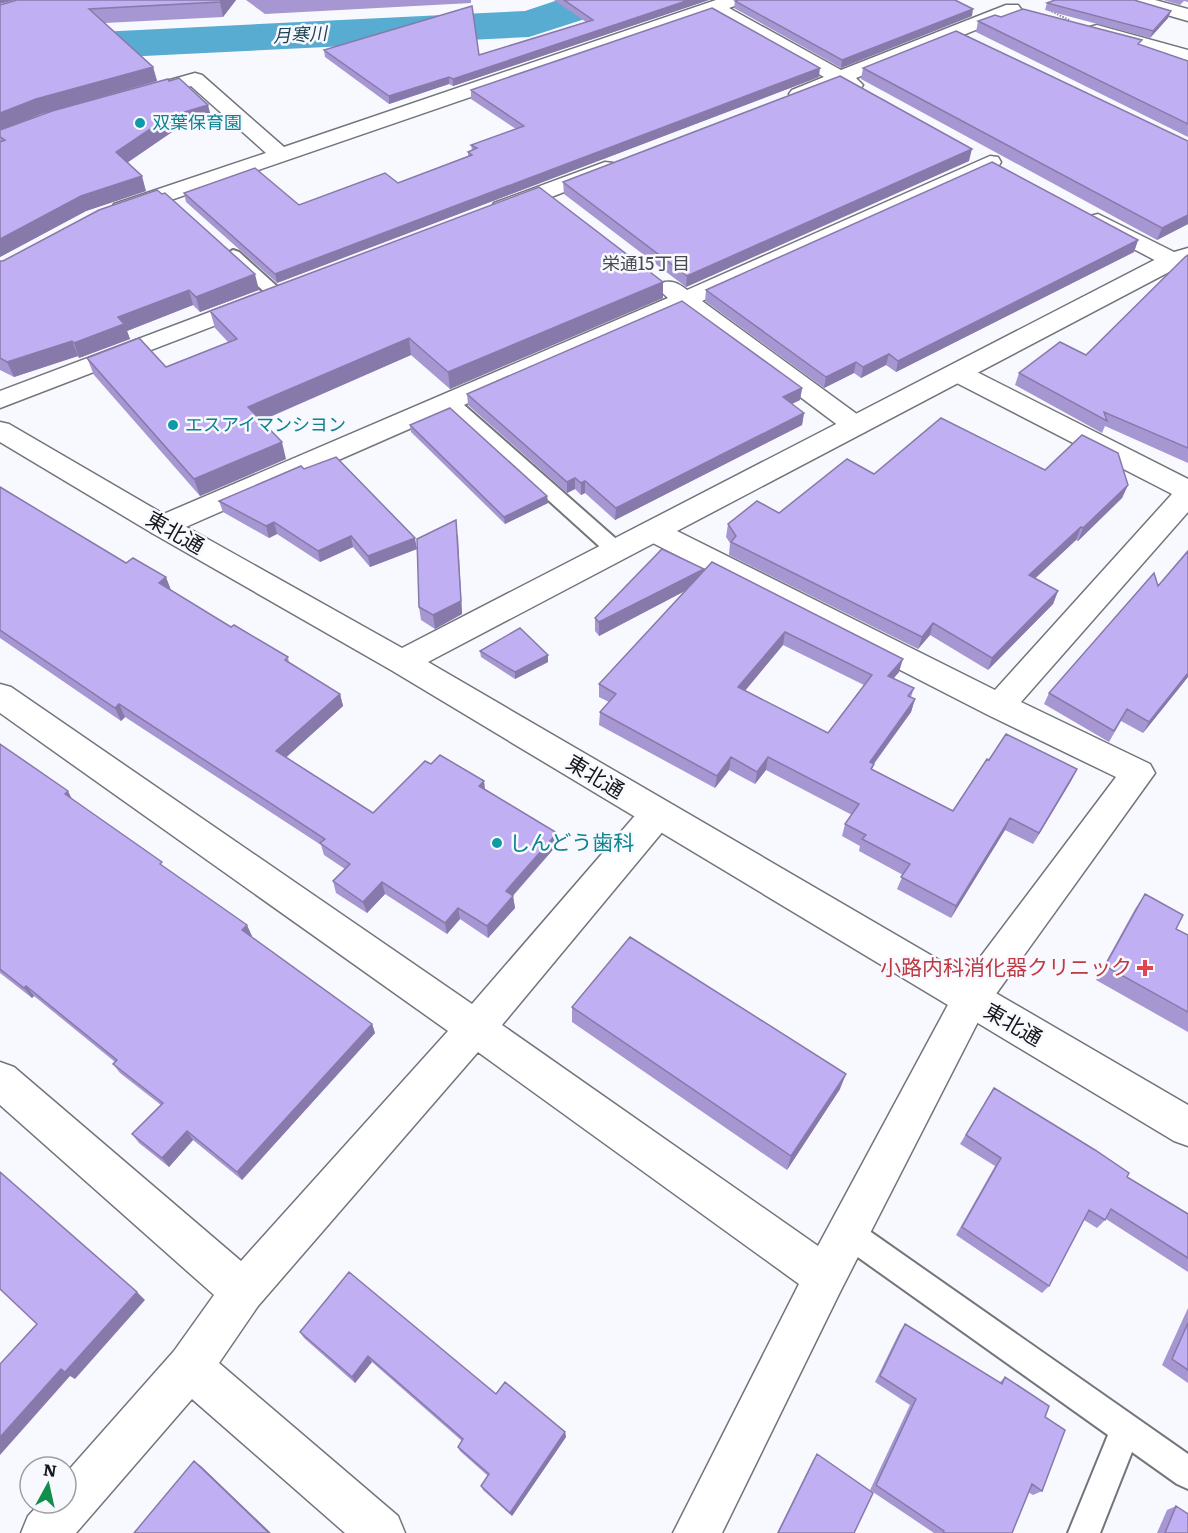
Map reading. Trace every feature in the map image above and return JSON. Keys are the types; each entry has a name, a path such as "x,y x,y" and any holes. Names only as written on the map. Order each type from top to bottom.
{"street":[{"path":"105,215 734,0"},
{"path":"979,0 1012,9 1037,10"},
{"path":"1135,0 1188,15"},
{"path":"714,7 870,95"},
{"path":"774,103 957,33 1012,9"},
{"path":"1077,26 1188,56"},
{"path":"957,33 978,43"},
{"path":"128,98 195,79 280,154"},
{"path":"488,213 553,199 620,162"},
{"path":"162,526 684,300 990,162"},
{"path":"1081,211 1180,258"},
{"path":"402,662 1180,258"},
{"path":"646,271 856,426"},
{"path":"0,400 298,285"},
{"path":"958,373 1188,493 999,706"},
{"name":"東北通","path":"0,430 162,526 402,662 1188,1127"},
{"path":"653,531 999,706 1138,773 970,1000 825,1277 697,1533"},
{"path":"0,696 476,1028 825,1277"},
{"path":"45,1533 190,1367 243,1292 476,1028 657,814"},
{"path":"0,1080 243,1292"},
{"path":"190,1367 381,1533"}],"lane":[{"path":"165,194 182,209"},
{"path":"225,248 276,294"},
{"path":"449,401 616,550"},
{"path":"848,1233 1188,1473"},
{"path":"1084,1533 1125,1428"}],"path":[{"path":"1037,10 1077,26"}],"building":[{"path":"17,0 222,0 220,2 89,9 153,67 36,99 0,113 0,5"},
{"path":"564,0 689,0 453,79 449,77 389,96 324,50 472,6 479,55 593,20"},
{"path":"955,0 973,9 842,60 735,1"},
{"path":"1055,0 1134,0 1171,11 1153,31 1047,3"},
{"path":"712,8 820,68 275,274 184,193 255,168 299,205 385,173 398,183 472,155 468,152 477,148 471,145 524,126 471,90"},
{"path":"1023,9 1142,40 1138,44 1188,61 1188,124 978,21 995,15 1001,17"},
{"path":"956,31 1188,141 1188,215 1162,228 863,68"},
{"path":"840,76 972,149 687,276 563,182"},
{"path":"179,78 208,105 168,117 116,152 142,176 81,196 0,239 0,142 5,140 0,137 0,130 52,111"},
{"path":"992,162 1138,240 898,361 889,354 863,367 856,362 826,377 706,290"},
{"path":"539,187 663,282 448,372 409,338 248,407 282,442 194,479 87,358 139,338 166,367 237,339 210,311"},
{"path":"157,190 162,194 165,193 255,274 196,297 189,290 118,317 124,324 74,343 72,341 7,362 0,358 0,261 99,210"},
{"path":"1188,255 1188,448 1104,412 1107,421 1019,373 1060,342 1086,355"},
{"path":"682,301 802,388 783,397 804,413 616,508 585,481 581,483 575,478 567,482 467,394"},
{"path":"450,408 547,496 504,517 410,425"},
{"path":"941,418 1045,470 1082,435 1118,453 1128,485 1029,575 1058,591 992,658 933,623 922,637 731,542 736,536 728,524 757,501 779,513 847,459 874,474"},
{"path":"336,457 415,538 368,556 351,536 318,551 274,522 266,526 219,501 301,466 304,469"},
{"path":"0,487 126,563 133,558 166,577 159,583 231,627 234,625 288,657 285,660 340,694 276,751 373,813 425,761 431,764 440,755 484,781 479,786 557,833 506,891 513,896 487,926 458,908 445,923 382,882 363,902 333,881 350,864 320,843 325,839 119,704 115,708 0,630"},
{"path":"456,520 461,601 433,615 419,607 417,539"},
{"path":"662,549 704,569 599,622 595,618"},
{"path":"1188,551 1188,673 1149,722 1127,709 1114,731 1049,693 1154,573 1158,586"},
{"path":"712,562 903,659 888,676 914,688 908,696 915,699 870,762 874,764 871,769 953,811 1006,734 1077,769 1039,833 1010,818 956,906 901,877 910,864 862,839 866,835 845,824 859,804 768,757 757,772 731,757 717,776 600,712 616,694 599,684","holes":["785,632 872,675 828,733 738,687"]},
{"path":"520,628 548,655 515,672 480,651"},
{"path":"0,744 68,791 65,794 247,925 242,930 372,1024 237,1172 187,1131 162,1158 132,1134 163,1103 113,1064 117,1060 26,986 24,988 0,969"},
{"name":"小路内科消化器クリニック","path":"1145,894 1183,915 1176,929 1188,935 1188,1012 1105,966"},
{"path":"630,937 846,1074 791,1156 572,1007"},
{"path":"994,1088 1095,1150 1129,1173 1127,1177 1188,1214 1188,1258 1111,1209 1105,1220 1089,1210 1049,1286 962,1227 1001,1158 966,1135"},
{"path":"0,1172 137,1292 65,1372 61,1369 0,1437 0,1364 37,1324 0,1289"},
{"path":"349,1272 496,1394 505,1382 565,1432 510,1513 481,1486 489,1474 458,1447 463,1439 368,1356 352,1377 300,1332"},
{"path":"1188,1323 1188,1370 1172,1359"},
{"path":"905,1324 1002,1384 1005,1377 1049,1406 1045,1417 1065,1430 1042,1491 1032,1484 1012,1533 943,1533 944,1531 876,1485 916,1399 880,1376"},
{"path":"817,1454 873,1493 854,1533 778,1533"},
{"path":"194,1461 269,1533 134,1533"},
{"path":"1176,1506 1188,1514 1188,1533 1165,1533"}],"waterway":[{"name":"月寒川","path":"0,75 99,45 529,24 601,0"}],"place":[{"name":"双葉保育園","path":"140,123"},
{"name":"エスアイマンシヨン","path":"173,425"},
{"name":"しんどう歯科","path":"497,843"},
{"name":"小路内科消化器クリニック","path":"1145,968"}],"district":[{"name":"栄通15丁目","path":"646,264"}]}
